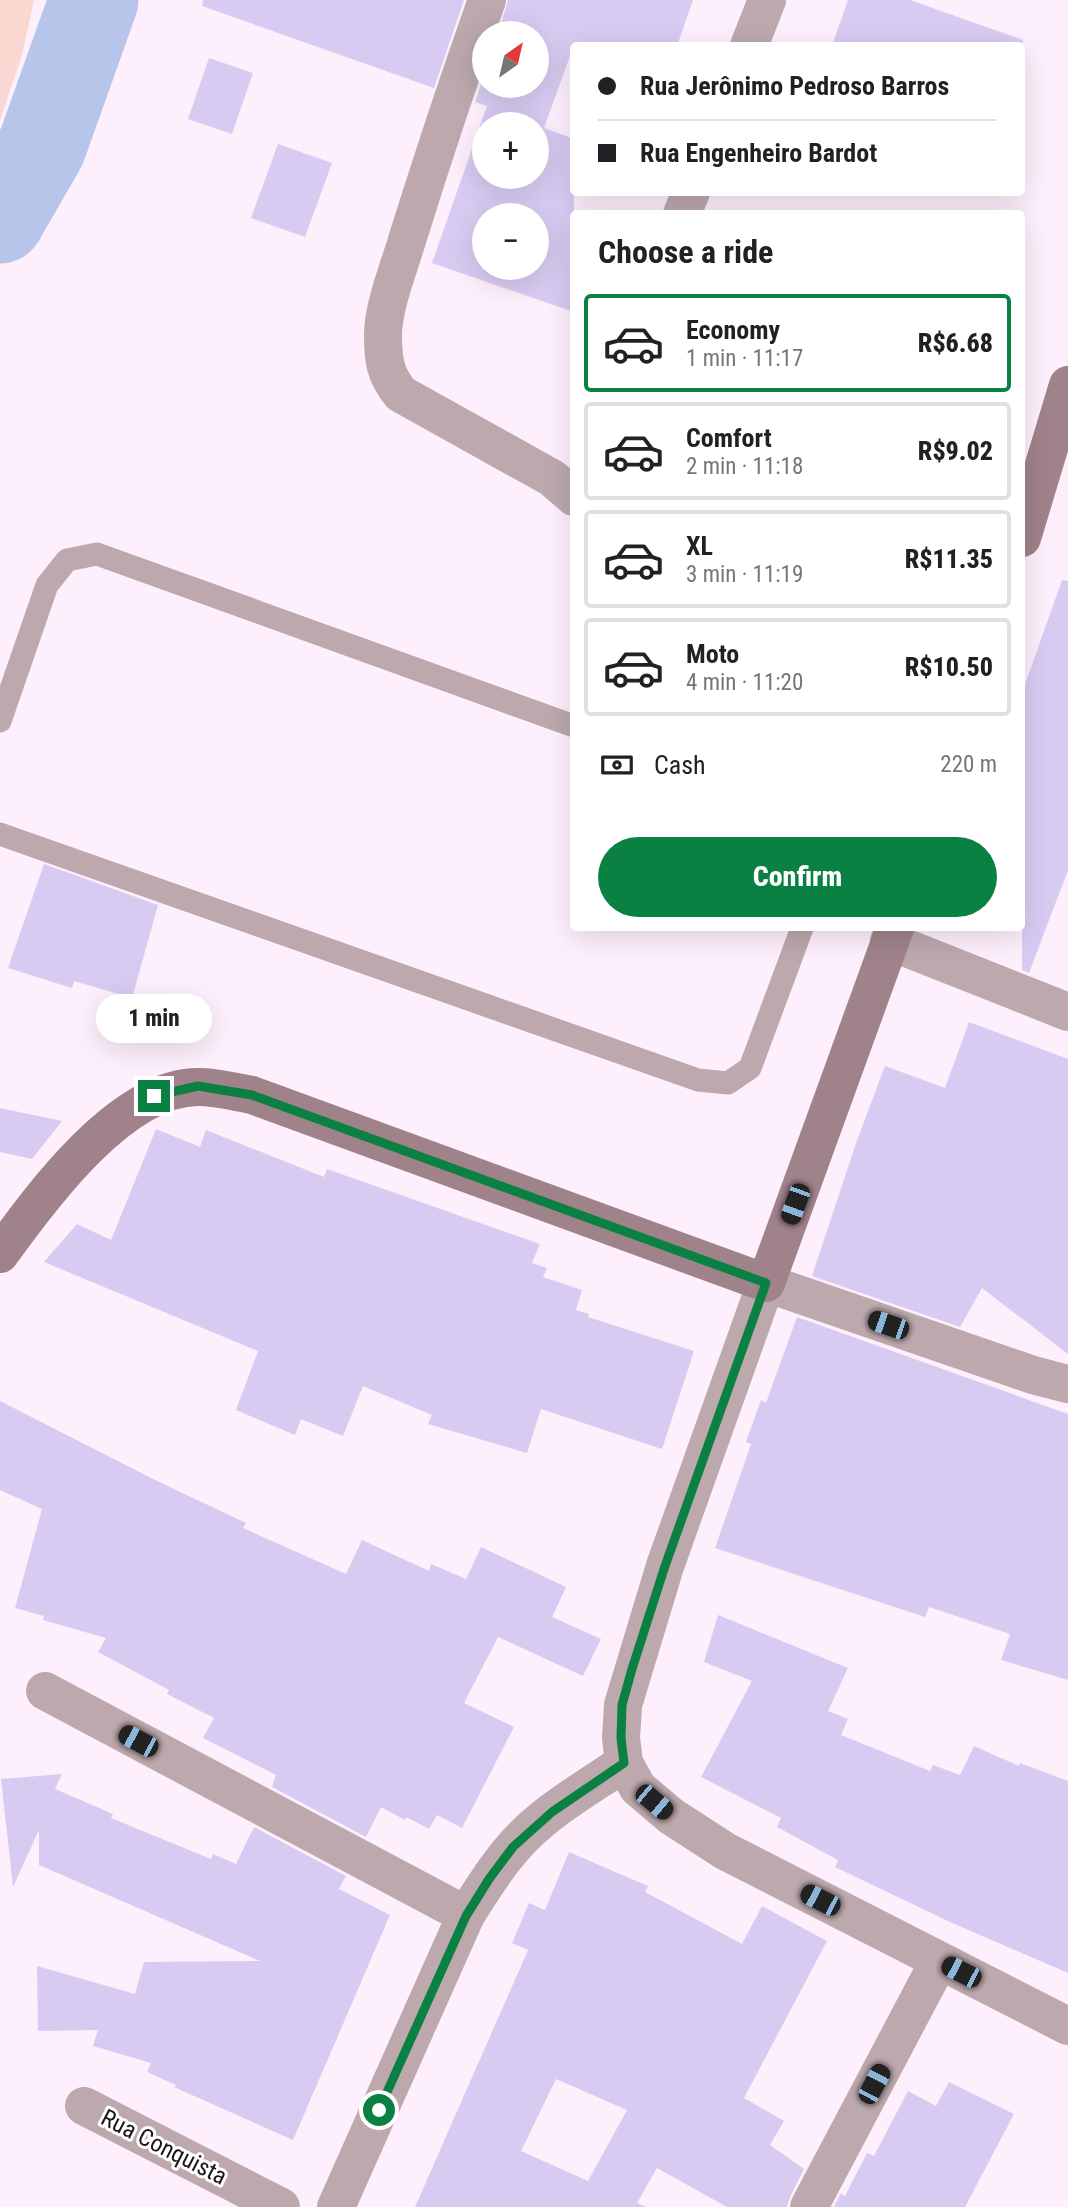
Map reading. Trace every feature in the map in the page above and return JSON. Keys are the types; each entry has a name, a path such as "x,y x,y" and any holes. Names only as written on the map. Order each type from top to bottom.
{"street":[{"path":"487,0 442,126 393,288 383,332 384,361 389,379 401,394 551,478 570,494"},
{"path":"751,42 767,0"},
{"path":"1025,528 1068,385"},
{"path":"1068,1012 892,934 665,1566 622,1705 621,1738 624,1763 638,1788 671,1816 725,1851 1068,2026"},
{"path":"0,1254 78,1156 116,1122 154,1096 198,1086 252,1095 766,1283 1033,1376 1068,1384"},
{"path":"45,1691 466,1916"},
{"path":"336,2207 466,1916 489,1879 513,1847 552,1812 624,1763"},
{"path":"809,2207 939,1961"},
{"name":"Rua Conquista","path":"84,2106 281,2207"}],"lane":[{"path":"0,721 47,585 67,560 97,554 570,725"},
{"path":"0,834 698,1080 728,1083 750,1068 801,931"}],"shaded area":[{"path":"0,0 34,0 22,55 0,120"}],"building":[{"path":"203,0 464,0 434,88 202,6"},
{"path":"508,0 693,0 678,42 570,42 570,56 549,114 549,112 485,112 487,106 475,102 476,98 550,98 550,21 502,21"},
{"path":"848,0 910,0 1023,40 1023,42 833,42"},
{"path":"209,58 253,73 232,134 188,119"},
{"path":"549,130 570,138 570,196 574,196 574,210 570,210 570,311 481,280 549,280 549,203 472,203 472,277 432,263 472,149 472,189 549,189"},
{"path":"278,144 332,163 305,237 251,218"},
{"path":"1062,580 1068,581 1068,870 1029,973 1022,970 1022,931 1025,931 1025,685"},
{"path":"44,864 158,905 132,998 74,981 72,988 8,968"},
{"path":"969,1022 1068,1059 1068,1354 982,1288 960,1327 812,1276 885,1066 945,1088"},
{"path":"0,1108 62,1121 32,1159 0,1152"},
{"path":"156,1129 200,1147 206,1130 324,1177 327,1169 540,1244 532,1263 547,1268 543,1277 582,1290 576,1310 589,1314 588,1317 694,1351 662,1449 541,1409 527,1453 428,1424 432,1415 363,1386 343,1436 301,1419 295,1435 236,1410 258,1351 44,1262 77,1224 111,1240"},
{"path":"797,1317 1068,1414 1068,1680 1001,1660 1010,1634 929,1607 925,1617 715,1548 751,1444 746,1442 761,1400 766,1403"},
{"path":"0,1401 246,1523 243,1528 346,1574 362,1540 429,1571 431,1564 466,1579 481,1547 566,1587 552,1617 601,1639 583,1676 498,1637 464,1703 514,1727 462,1828 437,1815 429,1829 381,1807 366,1837 272,1787 276,1775 203,1738 214,1718 167,1694 169,1690 98,1652 106,1638 43,1620 44,1616 15,1608 42,1509 0,1490"},
{"path":"718,1615 848,1668 828,1711 848,1719 841,1735 930,1771 933,1765 960,1775 974,1746 1019,1766 1020,1763 1068,1781 1068,1973 950,1922 835,1867 838,1860 777,1827 781,1818 701,1777 752,1681 704,1662"},
{"path":"62,1774 55,1789 113,1814 111,1818 211,1859 213,1854 236,1864 254,1827 346,1876 339,1889 390,1915 293,2140 174,2087 176,2085 147,2072 151,2063 93,2046 98,2030 38,2031 37,1966 135,1994 144,1962 260,1961 39,1865 39,1830 13,1887 1,1779"},
{"path":"569,1852 648,1886 645,1892 742,1944 762,1906 827,1941 744,2098 784,2121 770,2145 804,2169 787,2207 727,2207 657,2168 637,2203 647,2207 415,2207 528,1950 512,1943 529,1903 545,1910","holes":["556,2079 627,2110 588,2181 521,2151"]},
{"path":"949,2082 1014,2114 965,2207 834,2207 841,2193 845,2196 867,2153 874,2156 908,2091 936,2106"}],"waterway":[{"path":"0,219 42,146 94,0"}],"route":[{"path":"154,1096 198,1086 252,1095 766,1283 665,1566 632,1669 622,1705 621,1738 624,1763 552,1812 513,1847 489,1879 466,1916 379,2110"}]}
